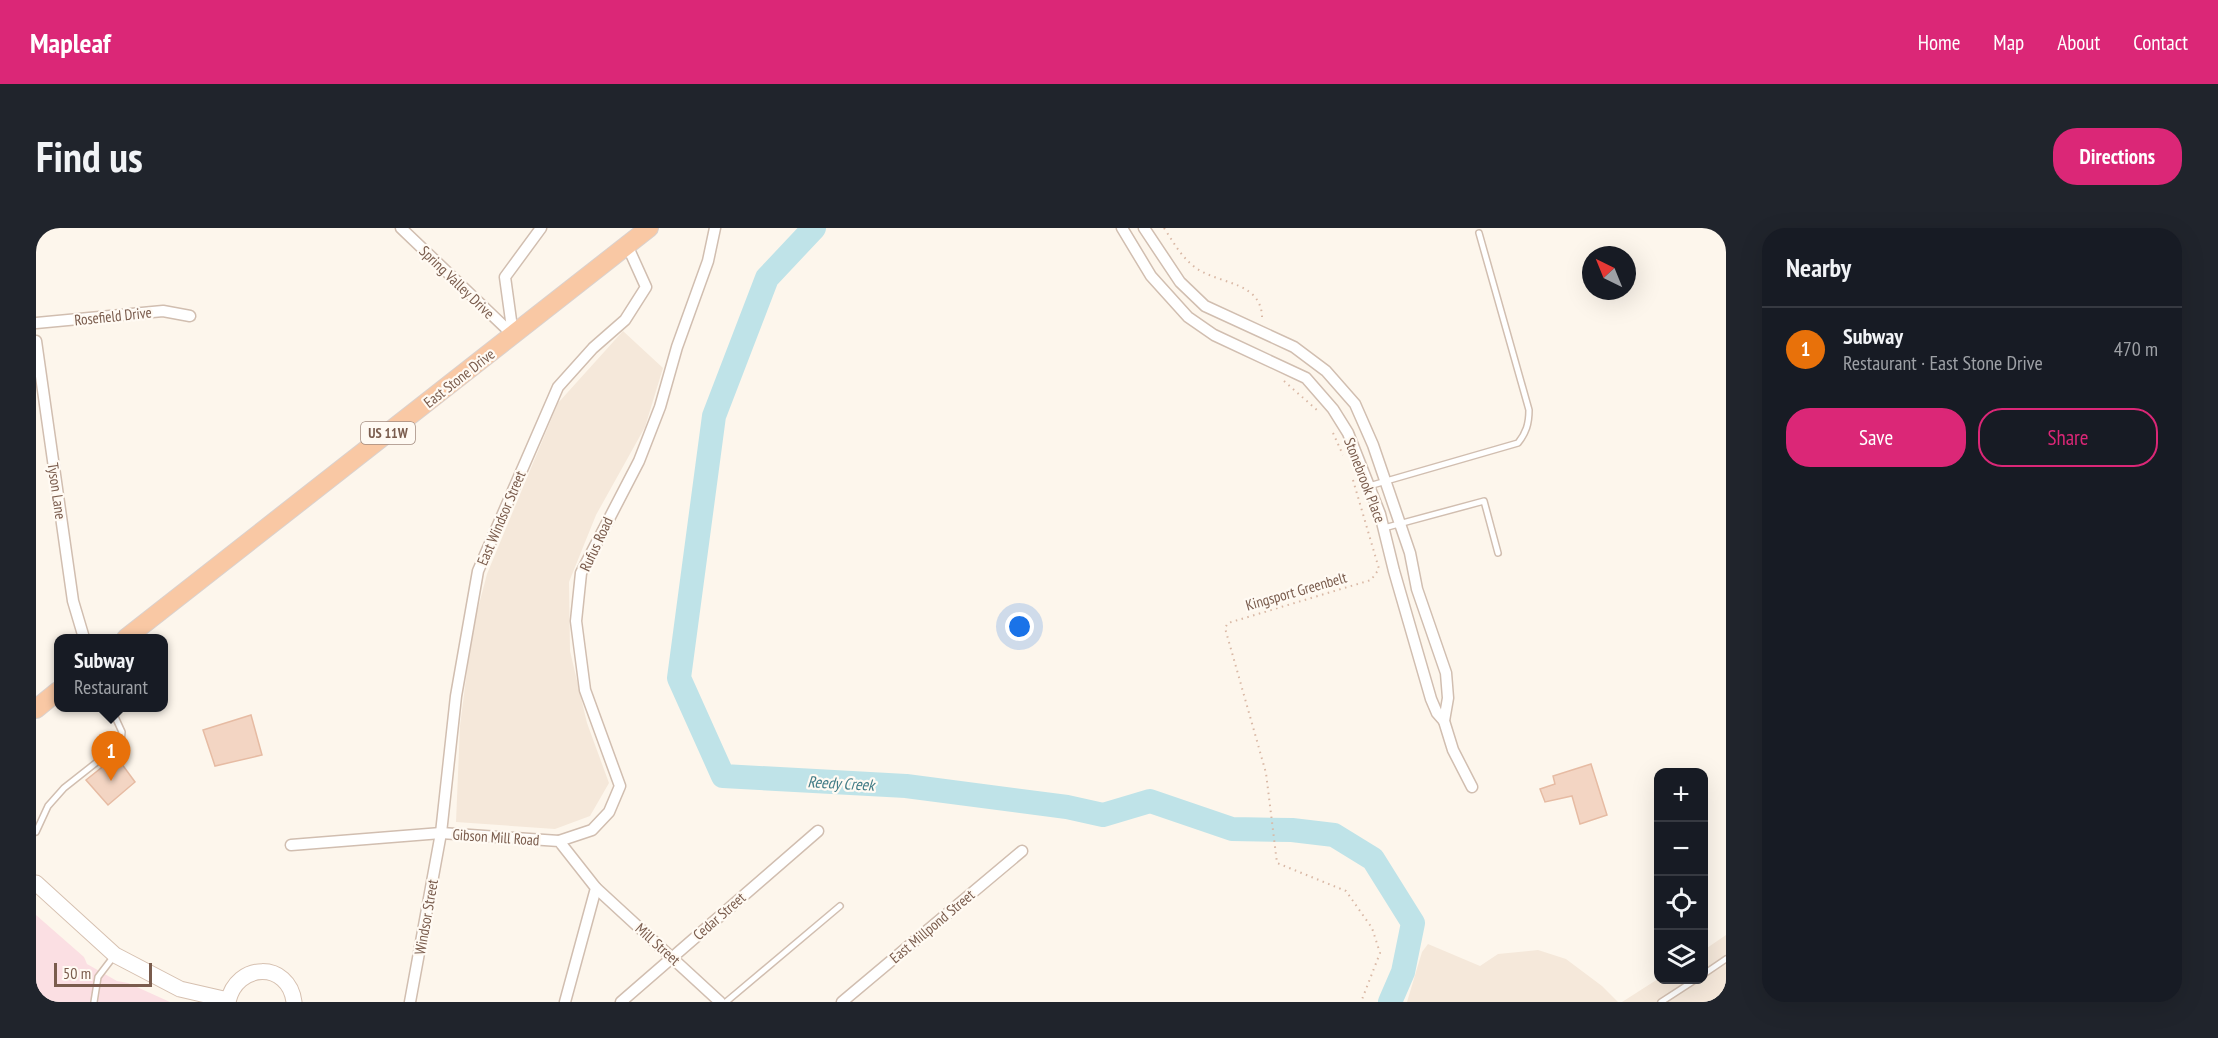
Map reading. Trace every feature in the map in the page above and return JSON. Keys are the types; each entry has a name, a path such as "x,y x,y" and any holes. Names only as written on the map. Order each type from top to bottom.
{"highway":[{"name":"East Stone Drive","path":"132,634 650,228"},
{"path":"36,709 54,694"}],"main road":[{"path":"36,883 116,955 180,989 228,1001 231,990 238,982 256,972 266,972 285,981 291,989 294,1002"}],"street":[{"name":"Spring Valley Drive","path":"401,228 513,335"},
{"path":"513,335 505,277 541,228"},
{"name":"Rufus Road","path":"559,842 592,830 609,812 620,786 585,690 576,621 581,573 639,461 660,407 677,346 708,261 715,228"},
{"name":"Stonebrook Place","path":"1122,228 1151,276 1188,318 1214,335 1306,378 1333,410 1348,433 1384,528 1431,699 1444,721 1453,750 1472,787"},
{"name":"Stonebrook Place","path":"1144,228 1180,282 1205,306 1294,347 1326,370 1355,404 1386,481 1410,553 1417,590 1446,673 1448,698 1444,721"},
{"name":"East Windsor Street","path":"441,832 456,696 478,570 558,387 593,348 625,320 646,287 627,245"},
{"name":"Rosefield Drive","path":"36,323 163,311 190,316"},
{"name":"Tyson Lane","path":"36,341 73,602 83,634"},
{"name":"Cedar Street","path":"621,1002 818,831"},
{"name":"Gibson Mill Road","path":"291,845 441,832 559,842 596,888"},
{"name":"Windsor Street","path":"410,1002 441,832"},
{"name":"East Millpond Street","path":"842,1002 1022,851"},
{"path":"565,1002 596,888"},
{"name":"Mill Street","path":"596,888 720,1002"}],"lane":[{"path":"1370,486 1518,443 1525,434 1529,411 1479,233"},
{"path":"1384,528 1484,501 1498,553"},
{"path":"36,832 48,806 64,788 121,743 122,732 113,712"},
{"path":"726,1002 840,906"},
{"path":"94,1002 98,977 116,955"},
{"path":"1708,971 1726,959"},
{"path":"1661,1002 1689,984"}],"path":[{"path":"1164,228 1184,258 1198,270 1249,289 1258,300 1263,315 1262,333"},
{"path":"1278,377 1320,413"},
{"path":"1332,430 1343,456"},
{"name":"Kingsport Greenbelt","path":"1351,474 1379,569 1371,580 1255,614 1228,623 1225,628 1266,773 1277,863 1346,891 1372,928 1380,953 1361,1002"}],"shaded area":[{"path":"623,331 663,368 645,427 596,515 569,582 570,651 587,723 609,783 590,816 555,829 456,822 460,726 472,631 487,574 558,403"},
{"path":"36,915 84,957 87,964 117,981 128,983 170,1002 36,1002"},
{"path":"1726,935 1726,1002 1622,1002 1654,982 1654,984 1708,984 1708,947"},
{"path":"1428,944 1480,966 1498,954 1538,950 1566,959 1602,986 1618,1002 1407,1002 1422,952"}],"building":[{"path":"251,715 262,755 215,766 203,730"},
{"path":"116,756 135,782 108,805 86,780"},
{"path":"1591,764 1607,815 1580,824 1572,796 1545,802 1540,789 1555,784 1553,776"}],"waterway":[{"name":"Reedy Creek","path":"814,228 767,278 714,416 679,678 723,776 906,786 1067,807 1103,815 1150,801 1232,829 1292,830 1334,835 1373,859 1413,923 1403,972 1390,1002"}],"place":[{"name":"Subway","path":"111,781"}]}
